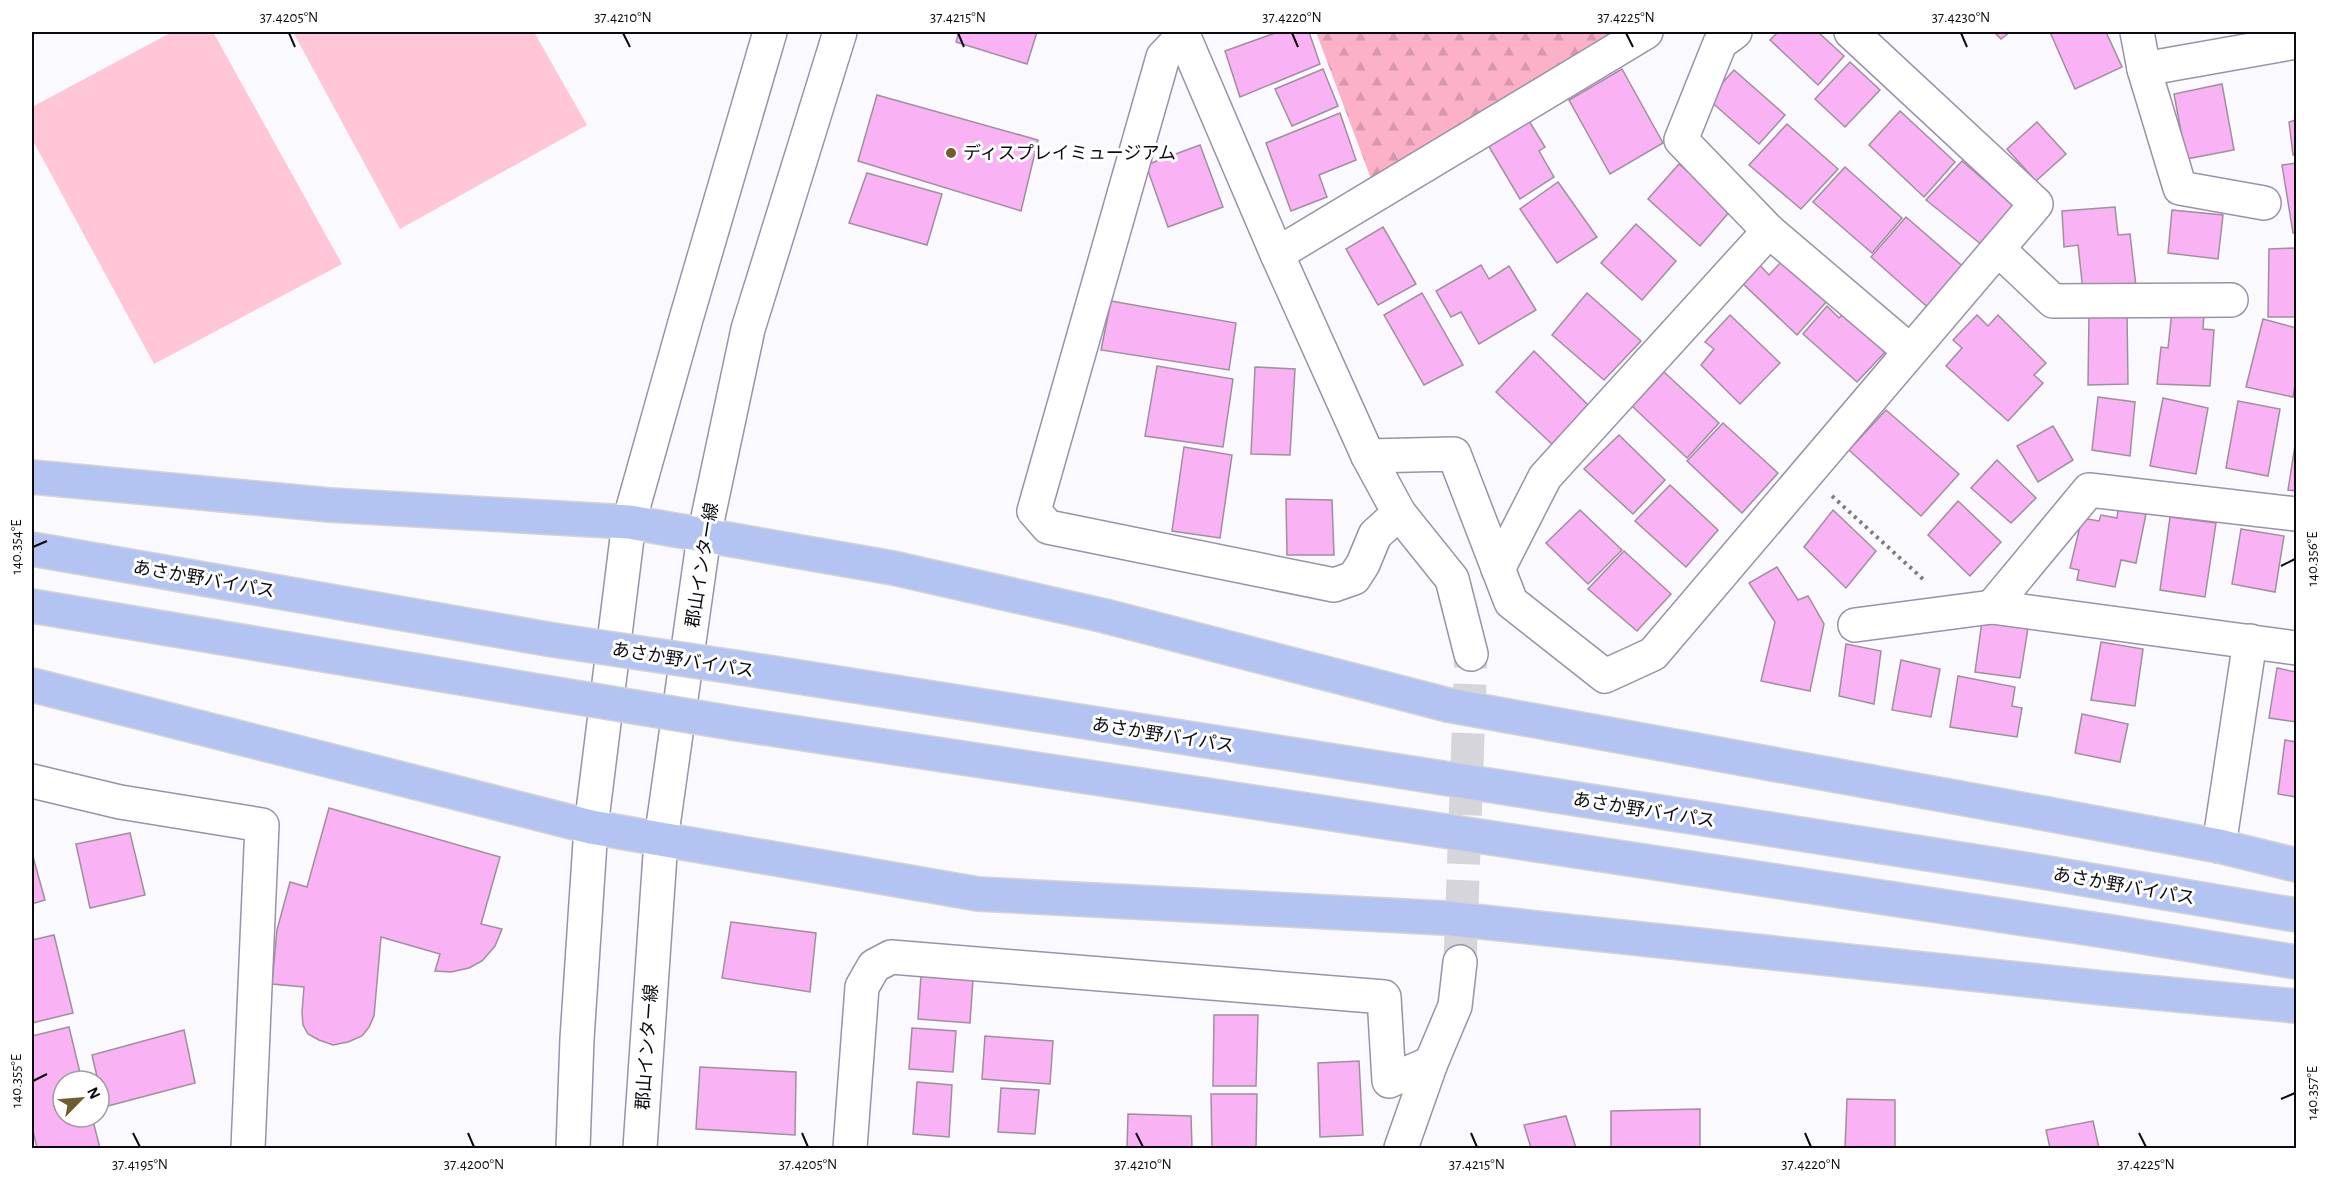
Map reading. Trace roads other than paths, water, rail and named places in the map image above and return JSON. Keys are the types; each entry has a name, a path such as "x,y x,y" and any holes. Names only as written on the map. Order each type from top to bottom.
{"highway":[{"path":"32,477 330,505 629,522 893,568 1105,616 1448,705 2219,846 2296,865"},
{"name":"あさか野バイパス","path":"32,549 553,640 2030,870 2296,915"},
{"path":"32,606 738,724 2112,932 2296,962"},
{"path":"32,685 591,827 978,894 1444,918 2103,988 2296,1006"}],"street":[{"path":"573,1149 577,1039 591,827 629,522 770,32"},
{"name":"郡山インター線","path":"640,1149 661,840 704,536 748,329 840,32"},
{"path":"1277,254 1646,32"},
{"path":"1735,32 1720,43 1681,140 1769,231 1910,351"},
{"path":"1368,456 1454,454 1511,602 1605,676 1653,654 2036,204 1851,32"},
{"path":"2137,32 2145,69 2180,188 2264,203"},
{"path":"1399,513 1376,535 1363,564 1353,578 1334,585 1048,527 1034,511 1163,57 1183,34 1277,254 1368,456 1399,513 1452,579 1471,654"},
{"path":"2145,69 2296,42"},
{"path":"1498,569 1545,477 1769,231"},
{"path":"1998,249 2053,301 2231,300"},
{"path":"1992,607 2089,490 2296,514"},
{"path":"1855,625 1992,607 2296,648"},
{"path":"2219,846 2250,641"},
{"path":"32,781 120,802 262,825 248,1149"},
{"path":"850,1149 862,987 874,966 891,957 1384,997 1389,1081 1431,1063"},
{"path":"1401,1149 1431,1063 1455,1006 1460,962"}],"tunnel":[{"path":"1460,962 1471,654"}],"place":[{"name":"ディスプレイミュージアム","path":"951,153"}]}
